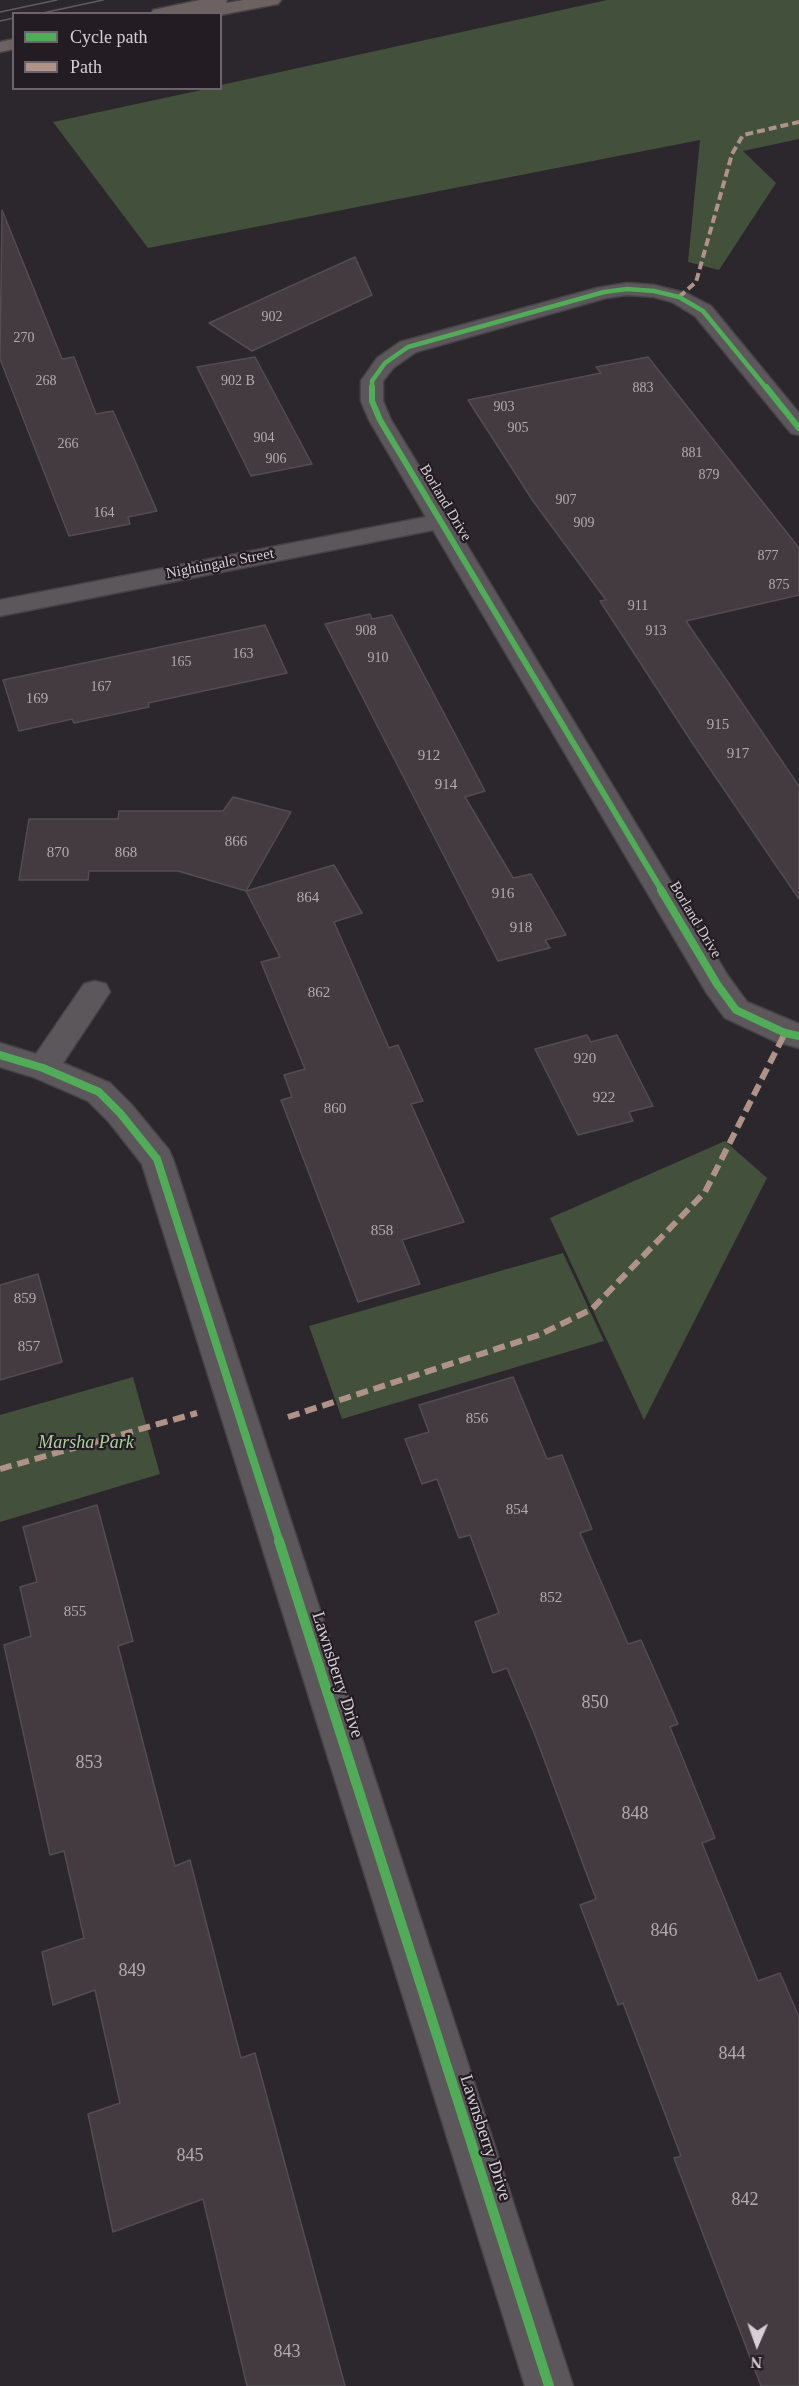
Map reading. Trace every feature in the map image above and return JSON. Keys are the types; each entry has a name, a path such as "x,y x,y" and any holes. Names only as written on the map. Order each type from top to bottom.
{"highway":[{"path":"168,12 223,0"},
{"path":"209,12 272,0"}],"street":[{"name":"Borland Drive","path":"799,428 703,311 679,297 654,291 627,289 604,292 408,347 385,363 372,381 372,401 380,420 723,992 736,1010 785,1034 799,1036"},
{"name":"Nightingale Street","path":"0,608 441,521"},
{"path":"43,1068 95,992"},
{"name":"Lawnsberry Drive","path":"0,1055 43,1068 99,1092 157,1159 549,2386"}],"green space":[{"path":"607,0 799,0 799,139 743,151 776,183 719,270 688,262 700,140 148,248 53,122 201,90 222,90 222,85"},
{"path":"725,1141 767,1178 644,1420 550,1218"},
{"path":"563,1253 604,1341 342,1419 309,1326"},
{"name":"Marsha Park","path":"133,1377 160,1474 0,1522 0,1415"}],"building":[{"path":"2,210 62,359 74,357 96,414 113,411 157,511 128,517 130,524 69,536 0,359"},
{"path":"355,257 372,295 252,351 209,323"},
{"path":"255,357 312,464 251,476 197,367"},
{"path":"648,357 799,548 799,595 686,621 799,786 799,899 695,747 600,601 606,600 533,501 468,400 601,373 596,367"},
{"path":"370,614 372,619 392,615 485,791 465,797 513,878 531,874 566,935 545,940 550,948 498,961 325,624"},
{"path":"265,625 287,673 148,703 149,707 74,723 72,719 19,731 3,680"},
{"path":"233,797 291,812 246,891 178,871 89,871 88,880 19,880 29,819 118,819 119,811 223,811"},
{"path":"334,865 362,913 334,922 389,1048 398,1045 423,1101 411,1104 464,1222 402,1240 420,1284 358,1302 281,1100 292,1097 284,1075 305,1069 261,962 280,957 246,891"},
{"path":"587,1035 591,1042 617,1035 653,1106 629,1112 633,1121 578,1135 535,1049"},
{"path":"38,1274 62,1362 0,1380 0,1285"},
{"path":"513,1377 547,1459 562,1455 592,1529 580,1533 628,1644 641,1640 678,1724 670,1727 715,1838 702,1843 758,1981 780,1973 799,2017 799,2386 761,2386 674,2158 681,2156 623,2003 618,2005 580,1905 596,1899 535,1735 507,1668 493,1673 475,1622 499,1613 470,1535 459,1538 437,1479 422,1484 405,1439 429,1432 419,1405"},
{"path":"97,1505 133,1641 118,1646 175,1866 190,1860 241,2058 255,2053 345,2386 247,2386 203,2199 113,2232 88,2114 120,2103 95,1990 53,2005 42,1952 84,1938 64,1851 50,1855 4,1645 31,1636 20,1587 37,1582 23,1527"}],"tram line":[{"path":"0,12 57,0"},
{"path":"47,12 103,0"},
{"path":"0,21 12,18"}],"marked path":[{"path":"679,297 696,282 732,154 743,135 799,122"},
{"path":"288,1417 539,1335 592,1309 705,1192 785,1033"},
{"path":"0,1469 197,1413"}],"cycle path":[{"path":"799,428 703,311 679,297 654,291 627,289 604,292 408,347 385,363 372,381 372,401 380,420 717,984 736,1010 785,1033 799,1036"},
{"path":"0,1055 43,1068 99,1092 120,1113 157,1159 549,2386"}]}
